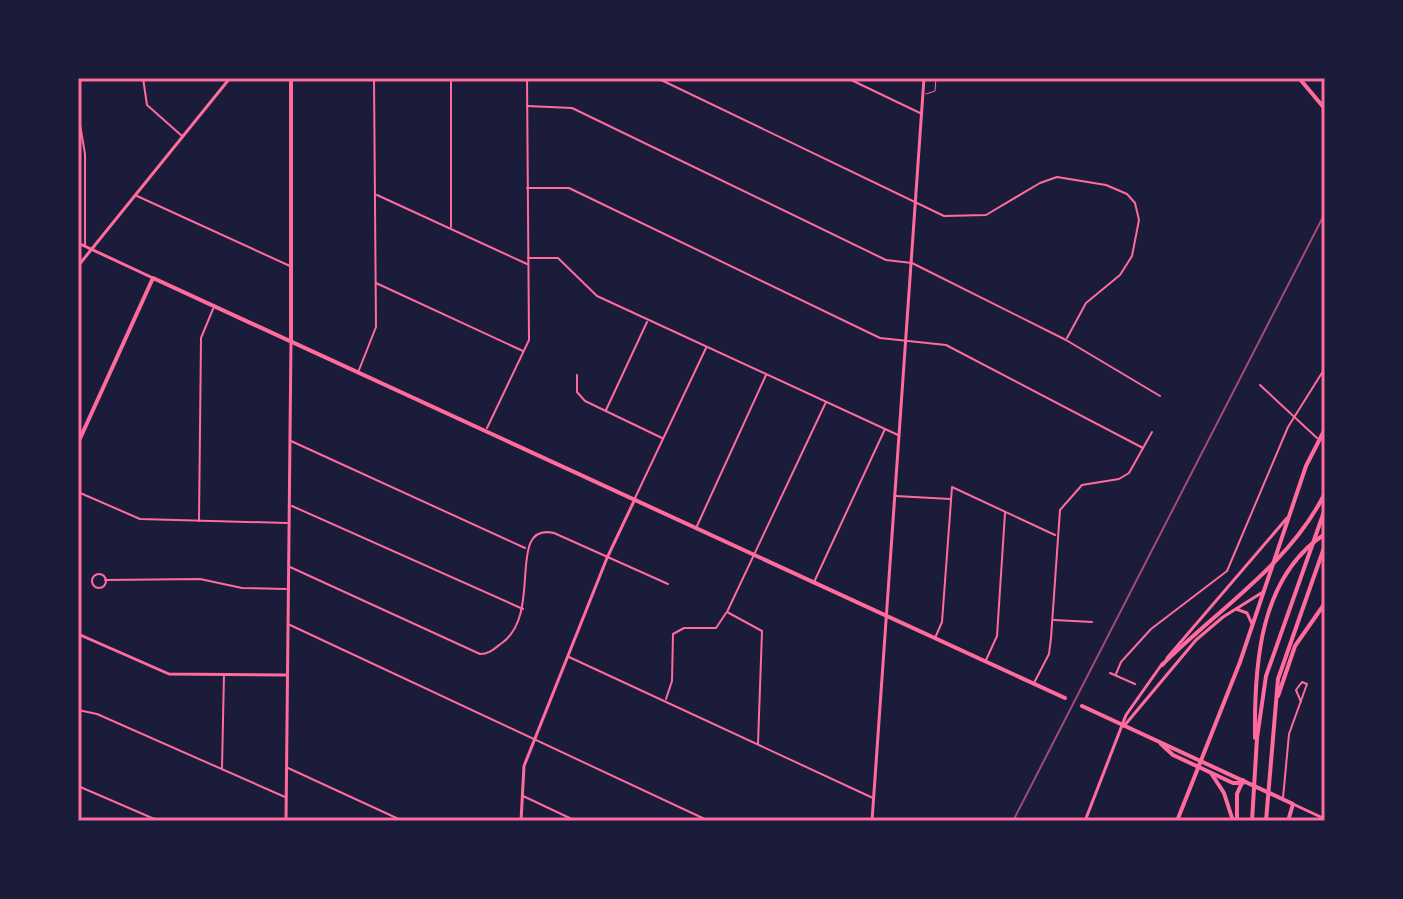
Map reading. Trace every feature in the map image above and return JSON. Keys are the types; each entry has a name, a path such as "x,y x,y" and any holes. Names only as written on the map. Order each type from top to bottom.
{"main road":[{"path":"291,78 291,340"},
{"path":"1299,78 1325,109"},
{"path":"78,443 153,278 1065,698"},
{"path":"1177,821 1252,627 1318,439 1325,429"},
{"path":"1162,665 1294,541 1325,493"},
{"path":"1255,764 1268,667 1325,509"},
{"path":"1252,821 1259,660 1277,590 1296,558 1325,534"},
{"path":"1266,821 1273,714 1285,654 1325,545"},
{"path":"1273,714 1295,646 1325,603"},
{"path":"1082,706 1293,804 1288,821"},
{"path":"1161,744 1170,754 1211,773 1243,782"},
{"path":"1211,773 1223,790 1235,821"},
{"path":"1235,821 1237,794 1243,782"}],"street":[{"path":"143,78 147,105 183,137"},
{"path":"78,266 230,78"},
{"path":"358,371 375,332 374,78"},
{"path":"451,78 451,228"},
{"path":"486,430 529,340 527,78"},
{"path":"657,78 944,216 981,216 1057,177 1106,185 1127,194 1135,203 1139,220 1129,263 1120,275 1086,303 1066,340"},
{"path":"847,78 922,114"},
{"path":"872,821 924,78"},
{"path":"527,106 569,106 886,260 912,263 1066,340 1160,396"},
{"path":"78,113 85,154 85,246"},
{"path":"527,188 569,188 880,338 946,345 1143,448"},
{"path":"375,194 528,265"},
{"path":"137,196 292,267"},
{"path":"78,243 153,278"},
{"path":"528,258 558,258 594,294 899,435"},
{"path":"376,283 524,351"},
{"path":"199,521 201,338 214,305"},
{"path":"606,411 648,320"},
{"path":"287,820 291,340"},
{"path":"521,821 522,774 535,739 607,558 707,346"},
{"path":"1116,674 1119,664 1151,629 1225,574 1293,417 1325,368"},
{"path":"696,527 766,374"},
{"path":"577,375 579,395 663,439"},
{"path":"1260,385 1318,439"},
{"path":"665,701 672,681 673,634 684,628 716,628 727,612 826,401"},
{"path":"815,581 885,428"},
{"path":"1034,684 1049,654 1060,510 1072,492 1086,483 1119,479 1129,473 1152,432"},
{"path":"289,440 527,548"},
{"path":"935,638 942,622 952,487 1056,535"},
{"path":"78,492 134,518 288,523"},
{"path":"895,495 951,499"},
{"path":"288,504 524,609"},
{"path":"1085,821 1128,713 1162,665 1291,511"},
{"path":"986,661 997,636 1005,513"},
{"path":"288,565 480,654 488,653 514,635 524,609 527,548 531,538 545,531 668,584"},
{"path":"105,580 200,579 242,588 288,589"},
{"path":"1124,726 1177,659 1232,610 1264,591"},
{"path":"1232,610 1246,612 1252,627"},
{"path":"727,612 762,631 758,744"},
{"path":"1053,620 1092,622"},
{"path":"287,624 709,821"},
{"path":"78,634 169,674 287,675"},
{"path":"569,657 874,798"},
{"path":"1110,673 1135,684"},
{"path":"222,769 224,674"},
{"path":"1282,799 1287,785 1289,734 1301,702"},
{"path":"78,710 97,714 286,798"},
{"path":"286,767 403,821"},
{"path":"78,786 159,821"},
{"path":"521,795 576,821"},
{"path":"1293,804 1325,819"}],"lane":[{"path":"923,94 935,91 936,78"}],"railway":[{"path":"1013,821 1325,213"}]}
